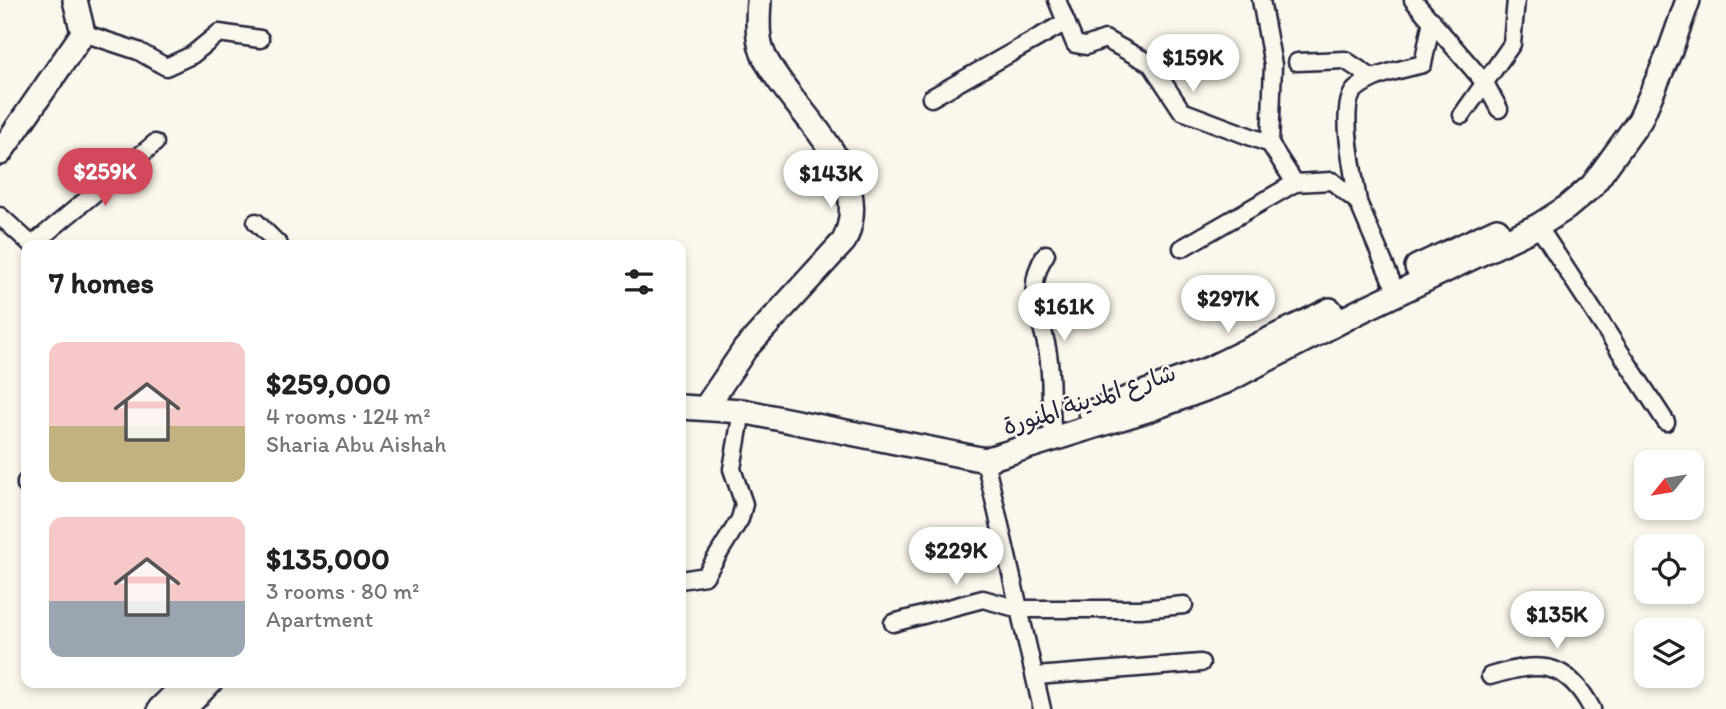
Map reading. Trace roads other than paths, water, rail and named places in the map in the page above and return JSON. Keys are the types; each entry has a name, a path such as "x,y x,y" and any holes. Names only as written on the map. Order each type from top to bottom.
{"street":[{"path":"0,153 83,33 75,0"},
{"path":"710,401 745,349 844,241 852,223 854,207 850,186 826,142 765,57 757,30 759,0"},
{"path":"1057,0 1075,44 1086,46 1105,38 1151,64 1182,111 1270,144"},
{"path":"1261,0 1273,65 1270,144 1295,183"},
{"path":"1413,0 1485,83 1499,109"},
{"path":"1462,115 1513,44 1517,0"},
{"name":"شارع المدينة المنورة","path":"686,406 710,401 946,444 981,447 1026,437 1209,369 1526,217 1556,198 1580,177 1617,132 1635,100 1672,0"},
{"name":"شارع المدينة المنورة","path":"686,394 742,411 985,460 1150,409 1224,382 1362,310 1538,226 1592,186 1614,160 1640,120 1670,51 1688,0"},
{"path":"1391,280 1358,202 1346,110 1353,91 1372,78 1423,64 1432,20"},
{"path":"931,98 1066,22"},
{"path":"83,33 138,51 166,67 192,55 219,33 260,39"},
{"path":"1297,62 1345,60 1372,78"},
{"path":"38,240 155,143"},
{"path":"1182,248 1295,183 1332,180 1358,202"},
{"path":"0,216 26,240"},
{"path":"256,222 274,240"},
{"path":"1538,226 1665,422"},
{"path":"1046,254 1038,267 1032,294 1048,354 1052,426"},
{"path":"686,579 705,576 740,519 744,504 732,469 742,411"},
{"path":"985,460 1042,709"},
{"path":"893,623 983,599 1019,609 1140,609 1184,605"},
{"path":"1036,676 1201,663"},
{"path":"1490,676 1525,666 1553,669 1577,685 1592,709"},
{"path":"160,709 181,688"},
{"path":"184,709 204,688"}]}
